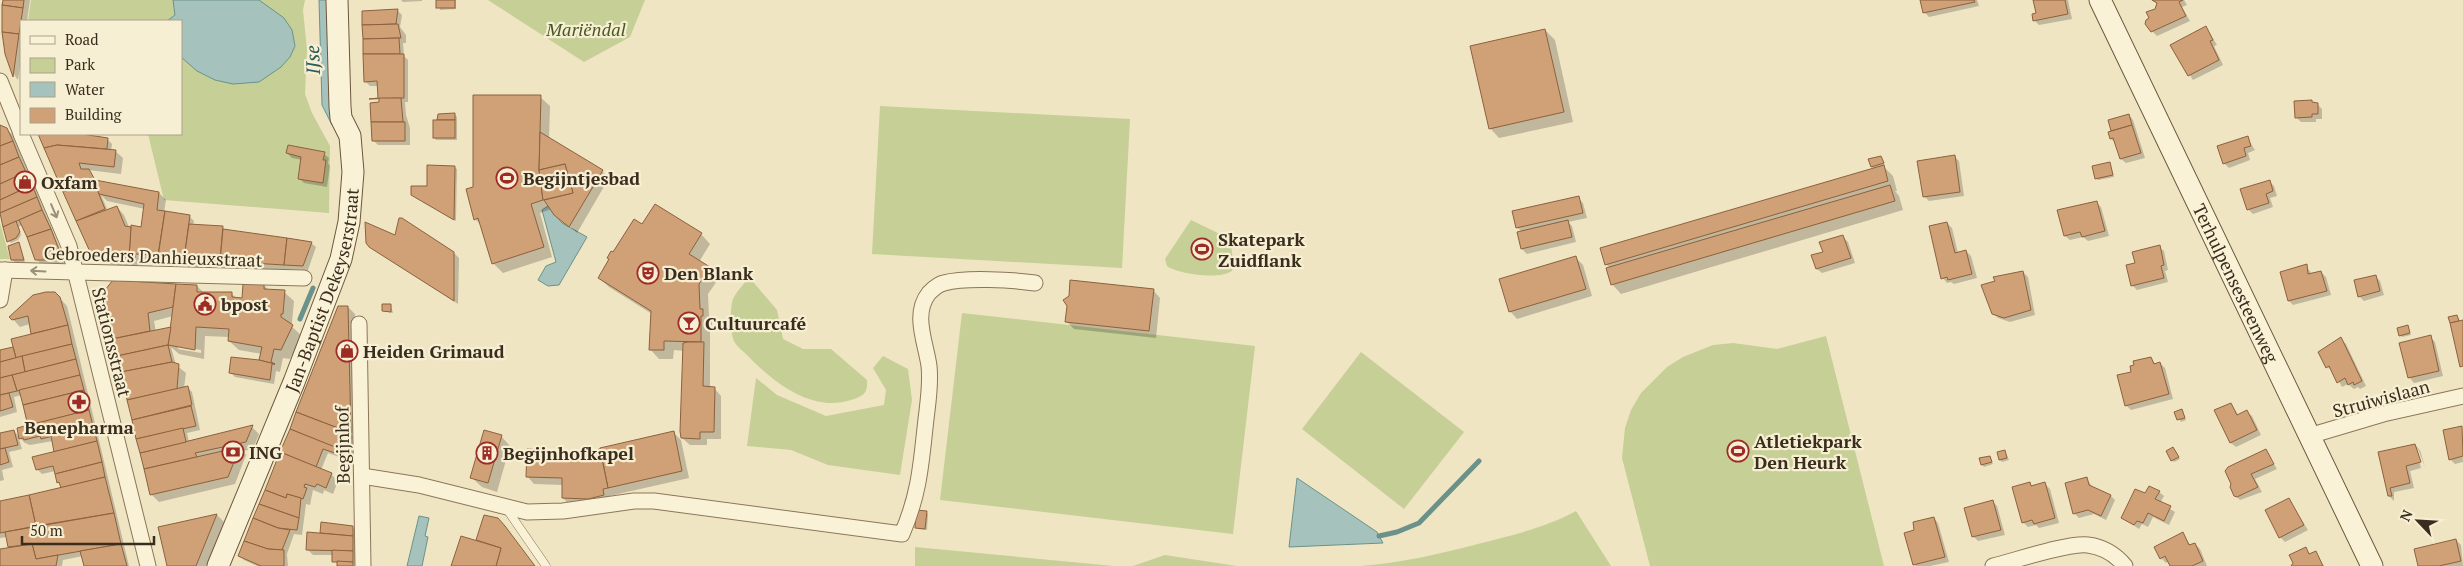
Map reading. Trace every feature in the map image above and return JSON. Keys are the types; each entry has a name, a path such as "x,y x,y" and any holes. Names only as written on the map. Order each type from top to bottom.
{"main road":[{"name":"Jan-Baptist Dekeyserstraat","path":"218,566 294,382 348,262 353,172 350,136 341,118 337,0"},
{"name":"Terhulpensesteenweg","path":"2100,0 2372,566"}],"street":[{"name":"Stationsstraat","path":"0,81 7,114 20,133"},
{"name":"Stationsstraat","path":"21,135 69,246 148,566"},
{"name":"Gebroeders Danhieuxstraat","path":"2,270 304,278"},
{"path":"0,300 2,270"},
{"path":"362,476 419,485 506,508 542,512 654,501 902,534 914,506 920,480 930,379 921,325 922,305 936,286 945,282 1014,281 1035,283"},
{"name":"Begijnhof","path":"358,324 363,566"},
{"name":"Struiwislaan","path":"2309,436 2383,414 2463,396"},
{"path":"1993,566 2074,546 2088,545 2105,550 2119,559 2125,566"}],"lane":[{"path":"506,508 546,566"}],"green space":[{"path":"31,0 305,0 303,10 307,50 305,94 312,113 330,146 329,213 164,200 148,135 182,135 182,20 28,20"},
{"name":"Mariëndal","path":"488,0 645,0 630,37 584,62"},
{"path":"880,106 1130,119 1122,268 872,254"},
{"name":"Skatepark Zuidflank","path":"1191,220 1230,239 1234,266 1232,271 1218,275 1199,275 1172,269 1167,266 1165,259"},
{"path":"0,223 10,259 0,259"},
{"path":"749,277 777,310 783,339 803,349 831,349 867,380 866,391 862,395 855,399 836,403 808,399 781,385 738,347 732,332 732,303 736,294"},
{"path":"962,313 1255,346 1233,534 940,500"},
{"name":"Atletiekpark Den Heurk","path":"1826,336 1884,566 1650,566 1622,458 1625,428 1631,410 1641,393 1667,367 1683,357 1713,345 1733,343 1777,349"},
{"path":"1361,352 1464,432 1404,509 1302,429"},
{"path":"883,356 908,369 912,400 900,475 828,465 791,450 747,446 756,378 777,395 826,416 884,405 886,390 873,368"},
{"path":"1576,511 1611,566 1361,566 1420,558 1478,544 1540,527"},
{"path":"915,547 1114,566 915,566"},
{"path":"1165,555 1237,566 1133,566"}],"water":[{"path":"173,0 259,0 284,18 292,30 295,46 290,57 281,67 259,82 233,84 215,80 197,71 182,58 182,20 168,20 175,15"},
{"path":"319,0 328,0 332,125 322,105"},
{"path":"548,206 562,223 587,237 559,285 548,286 538,280 546,266 556,262 542,210"},
{"path":"1297,478 1377,532 1383,543 1289,547"},
{"path":"419,516 429,518 425,536 428,537 422,566 407,566"}],"building":[{"path":"3,0 24,0 23,8 2,5"},
{"path":"436,0 455,0 455,8 436,8"},
{"path":"1920,0 1974,0 1975,2 1923,13"},
{"path":"2033,0 2065,0 2068,14 2033,21 2032,14 2036,13"},
{"path":"2152,0 2183,0 2179,2 2186,16 2151,32 2145,24 2149,18 2146,12 2155,9 2157,3"},
{"path":"2,5 23,8 19,34 2,32"},
{"path":"398,9 396,24 362,25 362,11"},
{"path":"398,24 401,38 363,39 362,25"},
{"path":"2206,26 2213,40 2210,41 2219,60 2188,76 2170,45"},
{"path":"1545,29 1564,112 1489,129 1470,46"},
{"path":"2,32 19,34 13,77 5,54"},
{"path":"399,38 400,54 363,54 363,39"},
{"path":"363,54 404,54 404,98 369,99 378,98 377,81 364,82"},
{"name":"Begijntjesbad","path":"473,95 541,95 539,170 543,200 531,204 544,247 492,264 478,218 474,220 466,189 473,187"},
{"path":"379,98 401,98 403,122 371,122 370,103 379,102"},
{"path":"2312,100 2312,102 2318,103 2318,114 2312,114 2312,117 2295,118 2294,101"},
{"path":"455,113 455,120 437,120 438,114"},
{"path":"2129,114 2132,125 2111,131 2108,120"},
{"path":"433,120 455,120 455,138 433,138"},
{"path":"371,122 405,122 405,141 372,141"},
{"path":"0,125 7,128 13,141 0,146"},
{"path":"2132,125 2141,153 2120,159 2113,138 2110,139 2108,132"},
{"name":"Begijntjesbad","path":"540,132 603,170 569,227 554,215 544,200 573,193 565,164 539,170"},
{"path":"38,135 88,135 108,138 107,149 57,145 44,148"},
{"path":"2248,136 2251,146 2244,148 2246,156 2223,164 2217,146"},
{"path":"13,141 19,157 0,165 0,146"},
{"path":"57,145 116,150 114,167 79,163 81,169 89,169 96,182 90,186 88,184 63,192 44,148"},
{"path":"288,145 325,152 323,160 326,160 323,183 298,179 301,157 286,153"},
{"path":"1955,155 1960,192 1923,197 1917,161"},
{"path":"1881,156 1884,163 1871,167 1868,159"},
{"path":"19,157 26,172 0,184 0,165"},
{"path":"2110,162 2113,175 2095,179 2092,166"},
{"name":"Begijntjesbad","path":"565,164 573,193 543,200 539,170"},
{"path":"427,165 455,166 454,220 411,195 411,186 427,186"},
{"path":"1884,165 1888,181 1605,265 1600,248"},
{"path":"26,172 32,185 0,200 0,184"},
{"path":"95,180 159,192 157,210 165,211 158,255 135,254 135,259 129,258 131,225 141,227 144,204 99,194 94,182"},
{"path":"2270,180 2273,191 2266,194 2269,203 2247,210 2240,189"},
{"path":"94,182 105,209 76,221 63,192 88,184 90,186"},
{"path":"32,185 37,197 0,213 0,200"},
{"path":"1890,185 1895,201 1611,285 1606,268"},
{"path":"1579,196 1583,213 1516,228 1512,211"},
{"path":"37,197 42,210 3,227 0,213"},
{"path":"2097,201 2105,231 2082,237 2080,232 2064,236 2057,210"},
{"path":"655,204 702,233 689,254 710,267 699,284 700,309 703,309 703,316 701,316 701,342 664,341 664,350 649,350 651,311 598,278 609,259 607,258 611,251 613,252 634,219 642,224"},
{"path":"117,206 125,226 131,227 129,258 91,254 76,221"},
{"path":"42,210 51,229 27,237 19,220"},
{"path":"165,211 190,215 184,259 158,257"},
{"path":"399,218 402,218 454,252 454,301 369,247 366,243 365,222 395,235"},
{"path":"1568,220 1572,237 1521,249 1517,232"},
{"path":"16,221 20,232 16,238 7,242 3,227"},
{"path":"1947,222 1955,253 1966,250 1972,274 1948,280 1947,277 1941,279 1929,226"},
{"path":"189,224 223,226 220,261 214,261 211,266 192,265 190,259 184,259"},
{"path":"51,229 61,255 58,260 35,260 27,237"},
{"path":"223,229 287,238 284,265 220,261"},
{"path":"1843,235 1851,258 1816,269 1811,255 1823,252 1819,242"},
{"path":"287,238 312,242 303,266 284,265"},
{"path":"19,242 24,260 11,260 8,246"},
{"path":"2160,245 2164,265 2161,266 2164,278 2131,286 2126,265 2135,263 2132,252"},
{"path":"1576,256 1586,289 1509,312 1499,279"},
{"path":"2307,264 2308,274 2321,271 2327,291 2288,301 2280,272"},
{"path":"2023,271 2031,310 2004,318 1992,314 1981,285 1995,281 1993,277"},
{"path":"2376,275 2380,291 2358,297 2354,280"},
{"path":"113,280 176,284 173,307 148,313 150,331 112,339 101,295"},
{"path":"1070,280 1154,289 1149,331 1065,322 1067,306 1063,300 1069,296"},
{"path":"176,284 197,285 197,292 232,292 232,297 242,298 243,284 264,284 264,289 285,290 283,314 281,314 281,317 293,325 281,350 274,349 271,362 275,364 259,360 262,347 228,341 229,329 196,327 195,350 168,345"},
{"path":"55,292 60,297 68,325 31,334 28,316 12,320 9,317 33,295"},
{"path":"382,304 391,304 391,312 382,311"},
{"path":"338,306 348,306 351,433 296,412"},
{"path":"2457,315 2459,321 2450,323 2448,317"},
{"path":"2463,320 2463,366 2460,367 2450,323"},
{"path":"68,325 72,344 16,358 11,339"},
{"path":"2408,325 2410,333 2399,336 2397,328"},
{"path":"171,327 168,345 117,356 112,339"},
{"path":"2431,335 2439,371 2408,378 2399,343"},
{"path":"2341,337 2362,381 2354,385 2353,382 2348,385 2345,378 2337,383 2329,366 2326,368 2318,352"},
{"path":"704,342 703,386 715,387 714,432 700,432 700,439 681,438 680,431 683,343"},
{"path":"72,344 76,359 25,372 22,356"},
{"path":"168,345 172,362 121,372 117,356"},
{"path":"13,347 16,358 0,362 0,350"},
{"path":"22,356 25,372 0,378 0,362"},
{"path":"231,357 275,364 272,364 270,380 229,373"},
{"path":"2151,357 2154,364 2160,362 2169,394 2125,406 2117,375 2131,372 2130,366 2134,365 2133,361"},
{"path":"76,359 80,375 17,391 12,375"},
{"path":"172,362 179,364 177,389 127,400 121,372"},
{"path":"12,375 17,391 0,395 0,378"},
{"path":"80,375 84,390 23,405 19,390"},
{"path":"188,386 192,405 132,420 127,400"},
{"path":"84,390 89,410 28,426 23,405"},
{"path":"9,393 13,407 0,411 0,395"},
{"path":"2231,403 2237,415 2247,410 2257,430 2230,443 2214,410"},
{"path":"191,406 196,426 136,439 132,420"},
{"path":"2182,409 2185,418 2177,420 2174,412"},
{"path":"89,410 93,426 41,439 40,436 24,440 23,438 19,439 17,428"},
{"path":"296,412 351,433 351,454 290,429"},
{"path":"253,425 246,442 195,453 197,457 144,469 140,453"},
{"path":"93,426 97,441 54,452 51,436"},
{"path":"2462,426 2463,456 2449,460 2443,430"},
{"path":"183,428 186,442 140,453 136,439"},
{"path":"290,429 340,449 338,454 323,449 316,467 280,452"},
{"path":"14,430 18,445 0,449 0,433"},
{"name":"Begijnhofkapel","path":"484,430 502,435 488,483 470,478"},
{"path":"674,431 682,471 608,488 600,448"},
{"path":"97,441 102,462 55,474 53,466 36,470 32,457"},
{"path":"2415,444 2421,462 2406,466 2410,483 2390,488 2392,496 2388,496 2378,452"},
{"path":"240,447 228,477 150,495 144,469"},
{"path":"2173,447 2179,457 2171,461 2166,451"},
{"path":"5,448 9,462 0,465 0,449"},
{"path":"527,449 543,450 542,456 586,457 586,452 600,449 608,488 603,489 604,495 588,499 562,498 562,478 526,477"},
{"path":"2266,449 2274,464 2251,474 2258,487 2237,497 2234,496 2225,471 2228,467"},
{"path":"2005,450 2007,458 1999,460 1997,452"},
{"path":"280,452 332,473 326,488 317,484 315,487 305,484 304,487 307,488 303,499 287,494 286,498 265,490"},
{"path":"1990,456 1992,462 1981,465 1979,458"},
{"path":"102,462 105,477 61,488 59,482 57,483 55,474"},
{"path":"105,477 114,513 36,526 29,495"},
{"path":"2087,477 2089,485 2111,495 2101,516 2088,510 2073,514 2065,483"},
{"path":"2030,482 2031,486 2045,482 2055,518 2034,524 2032,520 2022,523 2012,487"},
{"path":"2149,486 2160,491 2155,499 2171,506 2164,521 2148,513 2143,523 2137,521 2134,525 2121,518 2135,489 2145,493"},
{"path":"265,490 286,498 287,494 301,498 299,518 259,504"},
{"path":"29,495 36,526 0,533 0,501"},
{"path":"2289,498 2304,525 2279,538 2265,510"},
{"path":"1993,500 2001,530 1972,537 1964,508"},
{"path":"259,504 299,518 297,530 278,528 253,518"},
{"path":"916,510 927,511 925,529 915,528"},
{"path":"114,513 121,544 36,559 32,544 8,547 5,532"},
{"path":"217,514 196,566 167,566 158,527"},
{"path":"484,515 498,518 535,566 496,566 501,548 476,540"},
{"path":"1934,517 1945,557 1913,565 1904,533 1914,530 1913,522"},
{"path":"253,518 278,528 290,530 282,550 268,549 244,541"},
{"path":"321,522 353,526 353,536 320,533"},
{"path":"307,532 353,536 353,551 306,550"},
{"path":"2183,532 2189,545 2195,543 2203,561 2192,566 2170,566 2165,556 2160,559 2154,547"},
{"path":"461,536 501,548 496,566 451,566"},
{"path":"2456,539 2461,561 2439,566 2418,566 2414,549"},
{"path":"244,541 268,549 284,550 284,566 261,566 238,556"},
{"path":"32,544 36,559 58,555 56,566 0,566 0,549"},
{"path":"121,544 127,566 84,566 80,551"},
{"path":"2306,547 2309,554 2316,551 2323,566 2291,566 2293,563 2289,555"},
{"path":"332,550 353,551 353,562 332,562"},
{"path":"337,561 353,562 353,566 337,566"}],"waterway":[{"name":"IJse","path":"300,319 313,288"},
{"path":"1379,536 1397,532 1419,523 1479,461"}],"place":[{"name":"Begijntjesbad","path":"507,178"},
{"name":"Oxfam","path":"25,182"},
{"name":"Skatepark Zuidflank","path":"1202,249"},
{"name":"Den Blank","path":"648,273"},
{"name":"bpost","path":"205,304"},
{"name":"Cultuurcafé","path":"689,323"},
{"name":"Heiden Grimaud","path":"347,351"},
{"name":"Benepharma","path":"79,402"},
{"name":"Atletiekpark Den Heurk","path":"1738,451"},
{"name":"ING","path":"233,452"},
{"name":"Begijnhofkapel","path":"487,453"}]}
